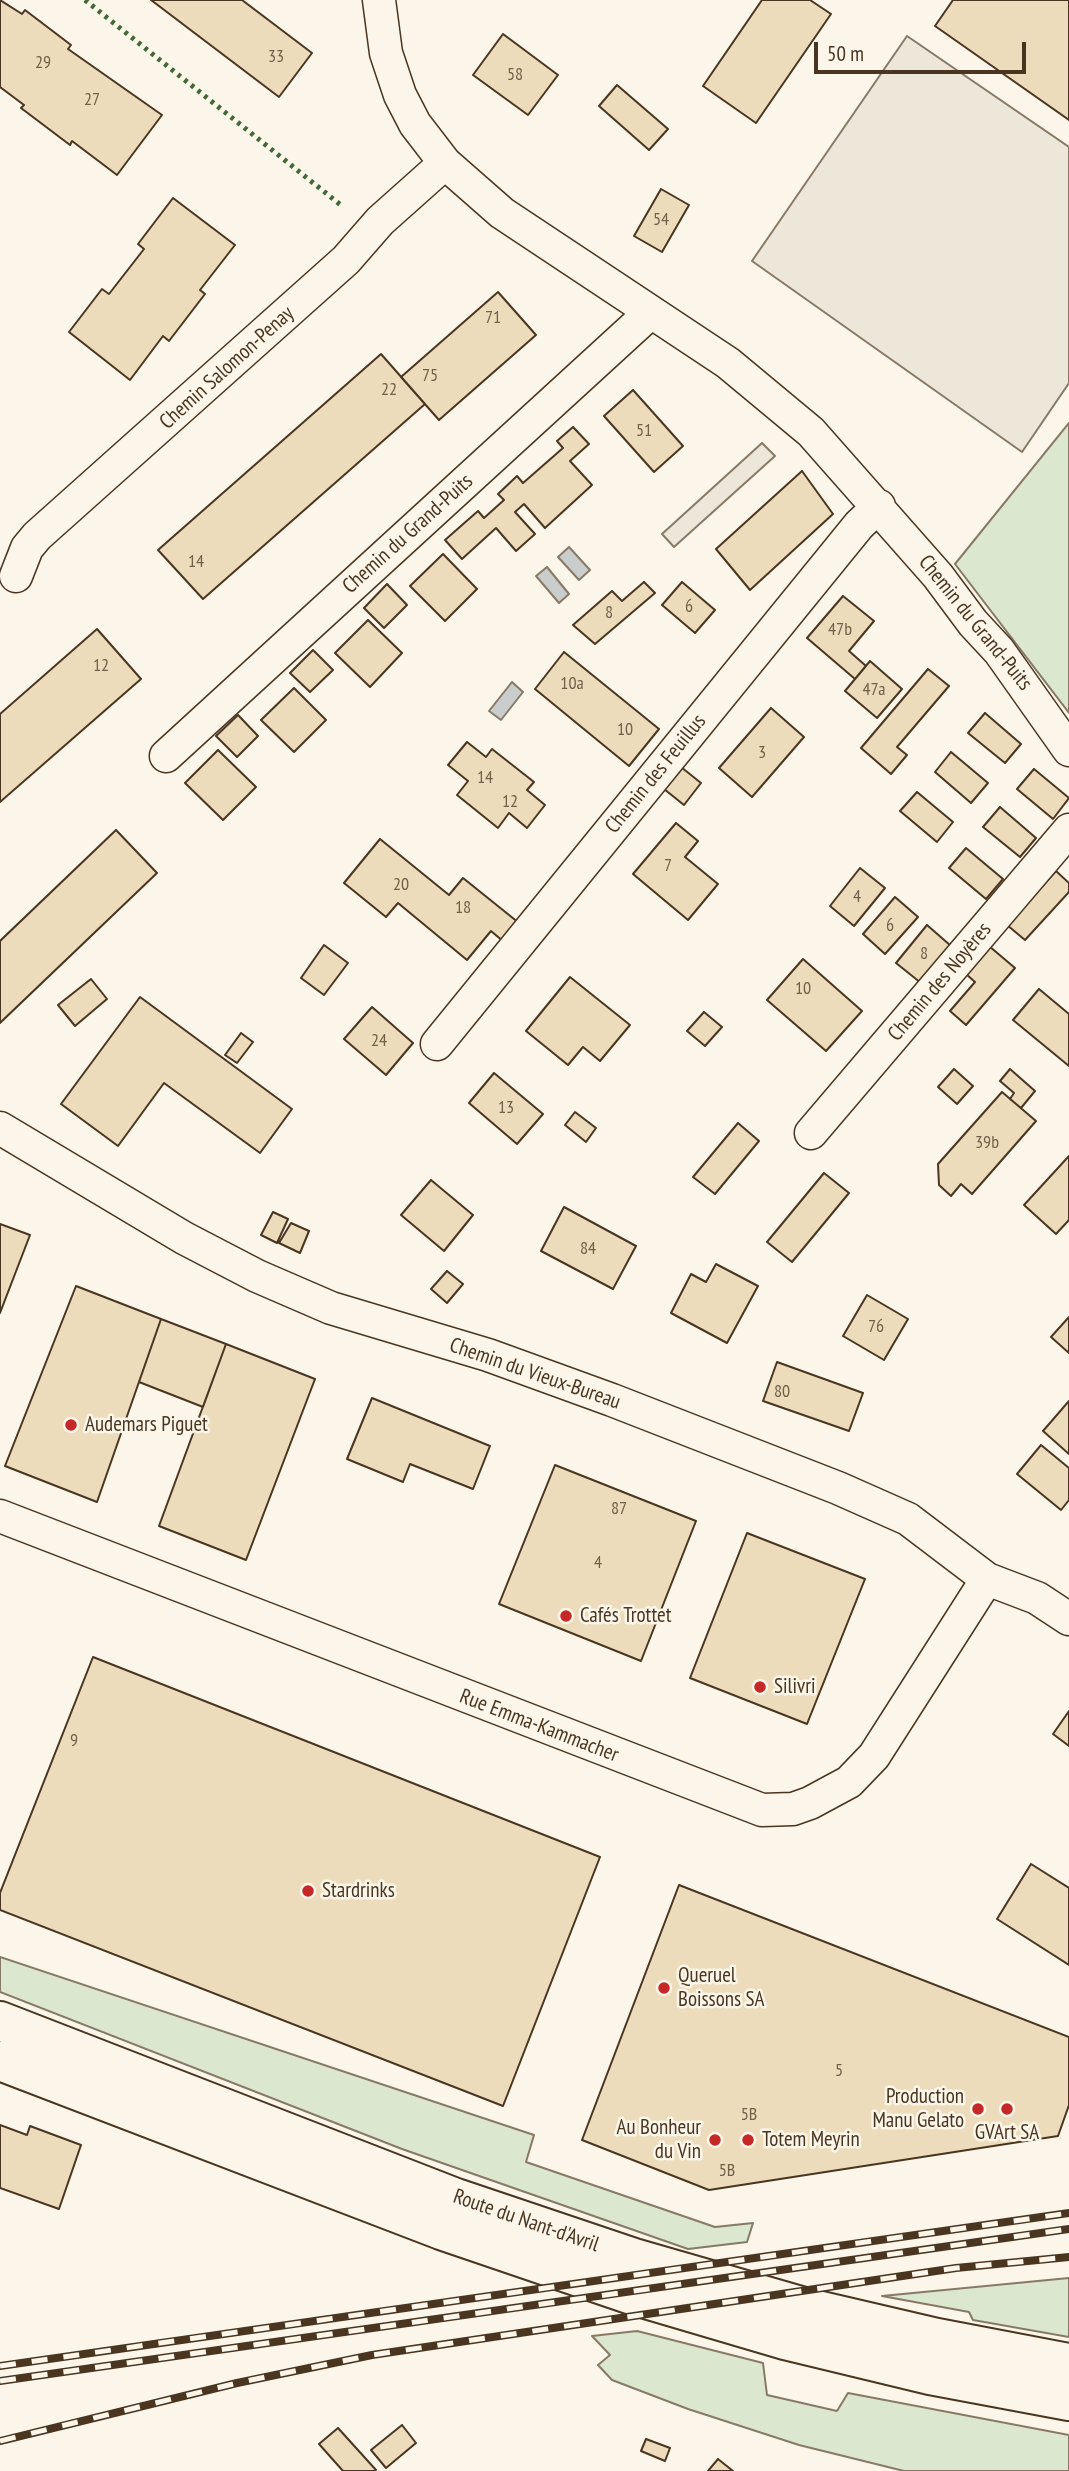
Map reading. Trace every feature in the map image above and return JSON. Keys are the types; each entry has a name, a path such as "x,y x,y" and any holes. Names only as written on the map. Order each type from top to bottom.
{"main road":[{"name":"Route du Nant-d'Avril","path":"0,2021 456,2198 634,2258 804,2307 937,2338 1069,2363"},
{"name":"Route du Nant-d'Avril","path":"0,2061 441,2230 629,2294 785,2340 930,2375 1069,2401"}],"street":[{"name":"Chemin du Grand-Puits","path":"379,0 386,53 400,95 415,124 446,163 502,213 765,391 811,432 879,506 999,651 1069,750"},
{"name":"Chemin Salomon-Penay","path":"16,576 27,548 37,536 337,269 380,222 446,163"},
{"name":"Chemin du Grand-Puits","path":"166,756 651,312"},
{"name":"Chemin des Feuillus","path":"437,1044 859,525 879,506"},
{"name":"Chemin des Noyères","path":"811,1133 1069,830"},
{"name":"Chemin du Vieux-Bureau","path":"0,1128 184,1238 257,1276 331,1308 488,1355 612,1400 838,1488 908,1519 987,1578 1037,1598 1069,1619"},
{"name":"Rue Emma-Kammacher","path":"0,1516 762,1810 793,1809 849,1782 874,1756 987,1578"}],"green space":[{"path":"1069,423 1069,713 955,564"},
{"path":"0,1957 534,2135 526,2162 715,2227 753,2223 747,2242 688,2249 402,2149 0,1992"},
{"path":"1069,2278 1069,2337 973,2320 969,2312 882,2296"},
{"path":"637,2331 763,2363 767,2395 837,2411 848,2393 1069,2435 1069,2471 904,2471 799,2445 688,2409 612,2380 598,2365 610,2355 592,2336"}],"shaded area":[{"path":"907,36 1069,147 1069,383 1022,452 752,261"},
{"path":"762,443 775,456 674,547 662,534"},
{"path":"569,547 590,570 579,580 558,557"},
{"path":"547,567 569,594 559,603 536,576"},
{"path":"512,682 523,692 501,720 489,711"}],"building":[{"path":"0,0 22,14 25,10 71,45 68,49 162,115 117,175 72,141 70,145 21,108 24,105 0,87"},
{"path":"151,0 242,0 312,53 279,97"},
{"path":"762,0 810,0 831,14 756,123 703,86"},
{"path":"953,0 1069,0 1069,120 935,26"},
{"path":"503,34 558,75 528,115 473,75"},
{"path":"617,85 668,129 649,150 599,106"},
{"path":"661,189 689,205 662,252 634,236"},
{"path":"173,198 235,245 200,290 205,294 169,341 163,336 130,380 69,332 102,289 109,294 144,249 138,244"},
{"path":"498,292 536,335 439,420 401,377"},
{"path":"381,354 425,404 203,599 158,550"},
{"path":"633,390 683,446 654,472 604,416"},
{"path":"573,427 589,444 570,461 592,485 545,528 524,504 515,512 535,534 516,551 496,528 462,559 445,540 478,511 484,518 504,500 498,494 517,476 523,483 563,448 557,441"},
{"path":"802,471 833,514 750,590 716,549"},
{"path":"443,554 477,589 445,621 410,586"},
{"path":"644,582 655,593 595,644 573,625 612,591 622,601"},
{"path":"682,582 715,610 695,633 662,605"},
{"path":"387,584 407,605 384,628 364,608"},
{"path":"843,596 874,621 849,651 866,666 855,679 807,638"},
{"path":"368,620 402,653 370,687 335,653"},
{"path":"97,629 141,679 0,802 0,714"},
{"path":"313,650 333,670 310,692 290,673"},
{"path":"564,652 659,729 629,766 535,689"},
{"path":"870,661 902,689 877,718 845,691"},
{"path":"928,669 949,686 897,747 907,755 891,774 861,748"},
{"path":"294,688 326,720 294,752 261,720"},
{"path":"771,708 804,737 752,797 719,768"},
{"path":"985,713 1021,744 1005,763 968,733"},
{"path":"238,715 258,736 237,757 216,736"},
{"path":"467,742 486,757 492,749 534,782 527,790 545,805 527,828 509,813 498,828 457,795 468,781 448,765"},
{"path":"218,750 256,787 223,820 185,783"},
{"path":"951,752 988,783 971,803 935,772"},
{"path":"681,767 701,783 684,805 664,789"},
{"path":"1034,769 1069,798 1053,819 1017,789"},
{"path":"917,792 953,822 937,842 900,811"},
{"path":"1000,807 1036,838 1020,857 983,827"},
{"path":"676,823 698,841 685,857 718,884 688,920 633,874"},
{"path":"116,830 157,873 0,1023 0,941"},
{"path":"380,839 449,895 463,878 519,923 504,942 491,931 467,960 398,903 386,917 344,883"},
{"path":"966,848 1003,879 986,899 949,868"},
{"path":"860,868 885,888 854,926 830,906"},
{"path":"1056,871 1069,883 1069,892 1025,940 1007,925"},
{"path":"895,897 918,917 885,954 863,934"},
{"path":"927,925 951,946 921,983 896,963"},
{"path":"324,945 348,963 324,995 301,978"},
{"path":"989,946 1015,968 966,1025 950,1011 975,982 966,974"},
{"path":"803,959 862,1011 826,1051 767,1000"},
{"path":"570,977 630,1025 600,1061 583,1047 568,1065 526,1031"},
{"path":"91,979 107,999 75,1026 58,1005"},
{"path":"1039,989 1069,1014 1069,1066 1013,1020"},
{"path":"140,997 292,1109 260,1153 164,1083 118,1146 61,1104"},
{"path":"372,1007 413,1043 386,1075 344,1039"},
{"path":"704,1012 722,1027 705,1046 687,1031"},
{"path":"241,1033 253,1042 237,1063 225,1055"},
{"path":"954,1069 973,1086 957,1104 938,1087"},
{"path":"1010,1069 1035,1091 1021,1108 1010,1099 1014,1093 1000,1081"},
{"path":"494,1073 543,1114 517,1144 469,1103"},
{"path":"1002,1092 1036,1121 972,1194 961,1184 951,1196 939,1185 938,1164"},
{"path":"575,1112 596,1128 586,1142 565,1125"},
{"path":"738,1123 759,1141 715,1194 693,1177"},
{"path":"1069,1156 1069,1220 1056,1234 1024,1205"},
{"path":"824,1173 849,1193 792,1262 767,1242"},
{"path":"431,1180 473,1215 444,1251 401,1215"},
{"path":"564,1207 636,1246 613,1289 541,1251"},
{"path":"273,1212 288,1219 277,1243 261,1235"},
{"path":"291,1223 309,1231 300,1253 279,1243"},
{"path":"0,1224 30,1235 0,1313"},
{"path":"716,1264 758,1286 727,1343 671,1313 691,1274 706,1282"},
{"path":"447,1271 463,1284 447,1303 431,1289"},
{"path":"76,1286 161,1319 97,1502 5,1466"},
{"path":"867,1295 908,1319 884,1360 843,1336"},
{"path":"1069,1317 1069,1353 1051,1337"},
{"path":"161,1319 226,1344 203,1407 139,1382"},
{"path":"226,1344 315,1379 246,1560 159,1526"},
{"path":"777,1362 863,1393 849,1431 763,1401"},
{"path":"372,1398 490,1446 473,1489 410,1464 403,1482 347,1459"},
{"path":"1069,1401 1069,1454 1043,1431"},
{"path":"1041,1445 1069,1468 1069,1500 1061,1510 1017,1474"},
{"path":"555,1465 696,1521 641,1661 499,1604"},
{"path":"747,1533 865,1579 807,1724 690,1678"},
{"path":"93,1657 600,1857 503,2106 0,1910 0,1893"},
{"path":"1069,1711 1069,1746 1053,1734"},
{"path":"1031,1864 1069,1888 1069,1965 997,1919"},
{"path":"679,1885 1069,2037 1069,2105 1058,2136 709,2190 582,2140"},
{"path":"0,2125 27,2135 30,2126 81,2145 59,2209 0,2188"},
{"path":"402,2425 416,2443 386,2468 371,2450"},
{"path":"338,2428 375,2471 343,2471 319,2444"},
{"path":"646,2439 670,2448 665,2461 641,2451"},
{"path":"718,2459 733,2471 708,2471"}],"railway":[{"path":"0,2366 1069,2213"},
{"path":"0,2381 1069,2229"},
{"path":"0,2441 237,2383 372,2355 956,2268 1069,2257"}],"hedge":[{"path":"85,0 342,206"}],"place":[{"name":"Audemars Piguet","path":"71,1425"},
{"name":"Cafés Trottet","path":"566,1616"},
{"name":"Silivri","path":"760,1687"},
{"name":"Stardrinks","path":"308,1891"},
{"name":"Queruel Boissons SA","path":"664,1988"},
{"name":"Production Manu Gelato","path":"978,2109"},
{"name":"GVArt SA","path":"1007,2109"},
{"name":"Au Bonheur du Vin","path":"715,2140"},
{"name":"Totem Meyrin","path":"748,2140"}]}
